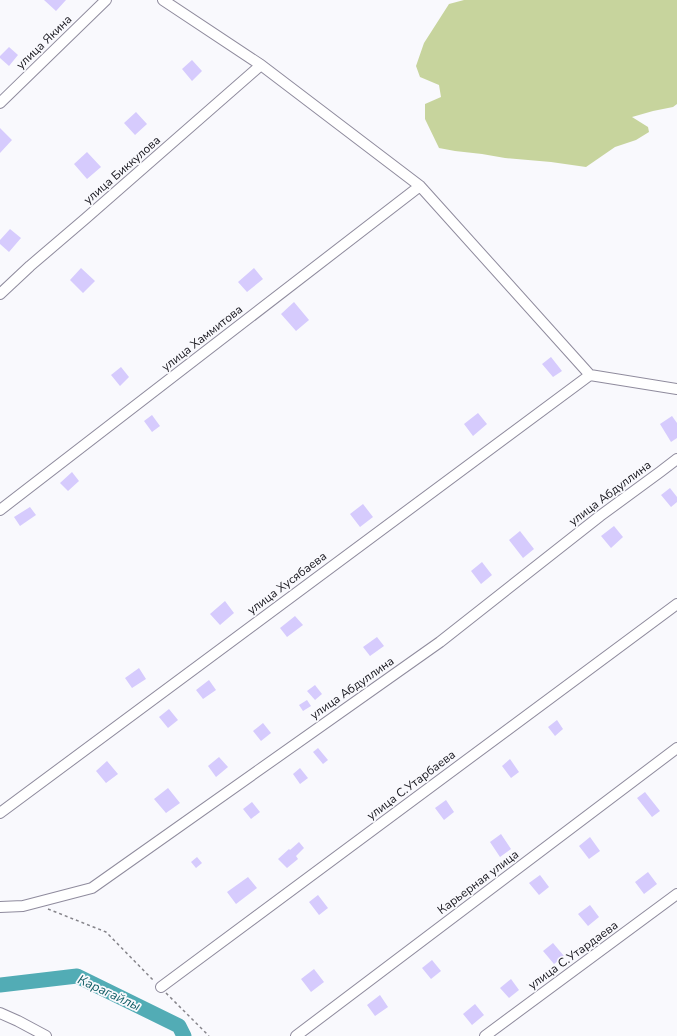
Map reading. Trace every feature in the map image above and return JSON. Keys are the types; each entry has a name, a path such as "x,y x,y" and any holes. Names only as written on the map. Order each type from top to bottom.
{"street":[{"name":"улица Якина","path":"0,103 106,0"},
{"path":"164,0 260,65 420,186 590,375 677,389"},
{"name":"улица Биккулова","path":"0,294 260,65"},
{"name":"улица Хаммитова","path":"0,510 420,186"},
{"name":"улица Хусябаева","path":"0,813 590,375"},
{"name":"улица Абдуллина","path":"0,907 23,906 92,888 440,642 600,516 677,458"},
{"name":"улица С.Утарбаева","path":"161,987 677,604"},
{"name":"Карьерная улица","path":"296,1036 677,748"},
{"name":"улица С.Утардаева","path":"485,1036 677,894"},
{"path":"0,1013 46,1036"}],"path":[{"path":"47,909 106,932 209,1036"}],"green space":[{"path":"464,0 677,0 677,104 673,107 632,117 648,127 649,132 636,140 615,147 586,167 505,158 439,148 425,119 425,104 441,97 439,85 420,77 416,66 424,43 449,4"}],"building":[{"path":"44,0 66,0 56,11"},
{"path":"9,47 18,55 9,66 0,58 0,56"},
{"path":"192,60 202,71 192,81 182,69"},
{"path":"136,112 147,124 135,135 124,123"},
{"path":"0,128 12,140 0,153"},
{"path":"87,152 101,167 87,179 74,164"},
{"path":"10,229 21,238 9,252 0,244 0,240"},
{"path":"81,268 95,281 83,293 70,280"},
{"path":"254,268 263,279 247,292 238,282"},
{"path":"294,302 309,320 296,331 281,314"},
{"path":"551,357 562,371 553,377 542,364"},
{"path":"121,367 129,377 120,386 111,375"},
{"path":"478,413 487,424 473,436 464,424"},
{"path":"152,415 160,426 152,432 144,421"},
{"path":"672,416 677,423 677,438 671,442 660,424"},
{"path":"72,472 79,481 68,491 60,483"},
{"path":"670,488 677,497 677,502 671,507 661,495"},
{"path":"363,504 373,517 360,527 350,514"},
{"path":"30,507 36,515 20,526 14,517"},
{"path":"614,526 623,537 611,548 601,536"},
{"path":"520,531 534,549 523,558 509,540"},
{"path":"482,562 492,575 481,584 471,571"},
{"path":"225,601 234,613 220,625 210,614"},
{"path":"295,616 303,625 287,637 280,628"},
{"path":"377,637 384,646 370,656 363,647"},
{"path":"139,668 146,679 132,688 125,678"},
{"path":"209,680 216,690 203,699 196,690"},
{"path":"315,685 322,694 315,700 307,691"},
{"path":"307,700 311,706 303,711 299,705"},
{"path":"169,709 178,720 168,728 159,717"},
{"path":"557,720 563,729 555,736 548,727"},
{"path":"263,723 271,733 261,741 253,731"},
{"path":"318,748 328,760 323,764 313,752"},
{"path":"219,757 228,767 216,777 208,766"},
{"path":"510,759 519,772 511,778 502,766"},
{"path":"107,761 118,774 106,783 96,771"},
{"path":"300,768 308,778 300,784 293,774"},
{"path":"168,788 180,803 166,813 154,799"},
{"path":"645,792 660,811 652,817 637,798"},
{"path":"446,800 454,812 444,820 435,808"},
{"path":"252,802 260,812 251,819 243,809"},
{"path":"501,834 511,849 500,857 490,842"},
{"path":"590,837 600,851 589,859 579,846"},
{"path":"299,842 304,848 296,856 298,859 287,868 278,859"},
{"path":"197,857 202,863 196,868 191,862"},
{"path":"648,872 657,884 644,894 635,882"},
{"path":"540,875 549,887 539,895 529,883"},
{"path":"248,877 257,888 236,904 227,892"},
{"path":"318,895 328,908 319,915 309,902"},
{"path":"590,905 599,917 588,926 578,914"},
{"path":"553,943 564,956 554,964 543,951"},
{"path":"432,960 441,971 431,979 422,968"},
{"path":"314,969 324,982 311,992 301,979"},
{"path":"511,979 519,990 509,998 500,988"},
{"path":"380,995 388,1007 375,1016 367,1005"},
{"path":"475,1004 484,1015 472,1025 463,1014"}],"waterway":[{"name":"Карагайлы","path":"0,985 77,976 179,1026 184,1036"}]}
